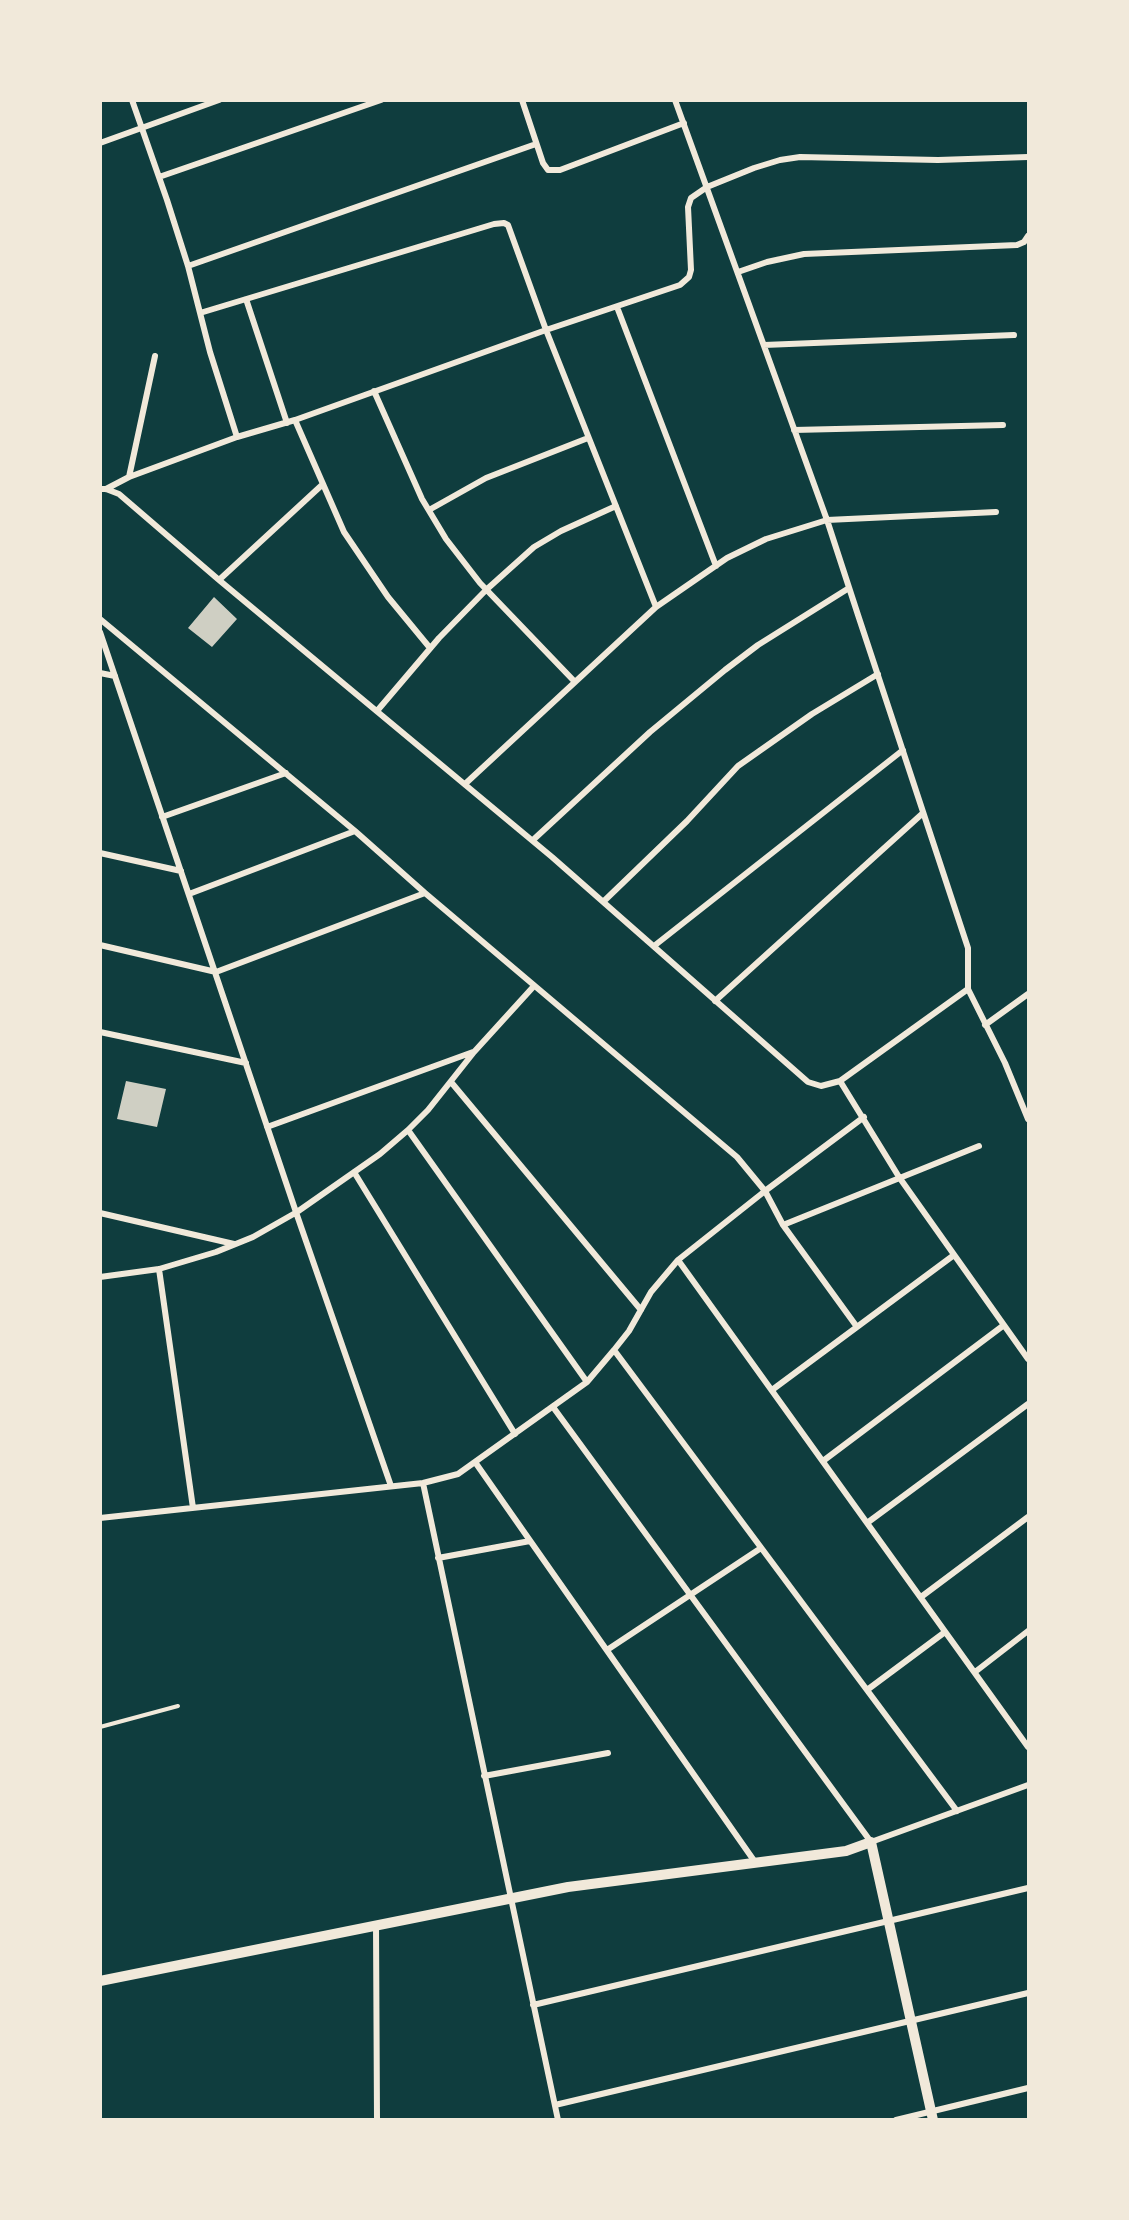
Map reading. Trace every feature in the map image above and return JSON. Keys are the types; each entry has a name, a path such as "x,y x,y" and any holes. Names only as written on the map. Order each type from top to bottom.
{"street":[{"path":"132,100 188,266 237,437"},
{"path":"100,142 219,100"},
{"path":"159,177 381,100"},
{"path":"522,100 543,163 548,170 554,171 684,123"},
{"path":"675,100 827,520 878,674 968,948 968,989 1005,1063 1029,1119"},
{"path":"188,266 536,144"},
{"path":"103,489 237,437 287,423 546,330 680,285 689,277 691,270 688,207 691,198 707,187 754,168 800,157 938,160 1029,157"},
{"path":"200,313 504,223 508,225 546,330 656,608"},
{"path":"738,272 767,262 804,254 1017,245 1029,236"},
{"path":"246,298 287,423"},
{"path":"617,307 716,566"},
{"path":"764,345 1014,335"},
{"path":"129,477 155,356"},
{"path":"374,391 398,448 446,539 486,590 575,682"},
{"path":"295,420 344,532 388,597 430,648"},
{"path":"794,430 1003,425"},
{"path":"429,510 486,478 588,438"},
{"path":"219,580 323,484"},
{"path":"103,489 120,494 219,580 533,840 808,1082 820,1086 840,1081 968,989"},
{"path":"377,711 430,648 486,590 534,547 561,531 616,506"},
{"path":"465,784 656,608 716,566 766,539 827,520 996,512"},
{"path":"533,840 650,732 725,670 758,645 849,588"},
{"path":"100,619 355,831 737,1157 765,1191 783,1225 857,1327"},
{"path":"100,632 391,1486"},
{"path":"100,673 115,676"},
{"path":"603,902 687,821 738,766 812,714 878,674"},
{"path":"654,946 903,750"},
{"path":"162,817 285,773"},
{"path":"715,1001 923,813"},
{"path":"189,894 355,831"},
{"path":"100,854 181,872"},
{"path":"100,945 216,972 425,893"},
{"path":"100,1277 159,1269 216,1252 253,1237 297,1212 408,1130 428,1110 474,1052 534,986"},
{"path":"985,1025 1029,994"},
{"path":"100,1032 246,1063"},
{"path":"267,1127 474,1052"},
{"path":"840,1081 899,1177 1029,1359"},
{"path":"451,1082 641,1310"},
{"path":"100,1518 423,1483 458,1474 587,1382 629,1331 651,1292 678,1260 864,1117"},
{"path":"408,1130 587,1382"},
{"path":"783,1225 979,1146"},
{"path":"354,1172 515,1434"},
{"path":"100,1213 236,1244"},
{"path":"772,1390 954,1255"},
{"path":"678,1260 1029,1747"},
{"path":"159,1269 193,1508"},
{"path":"823,1461 1004,1325"},
{"path":"614,1350 957,1811"},
{"path":"867,1523 1029,1404"},
{"path":"553,1407 871,1842 932,2115"},
{"path":"475,1462 756,1863"},
{"path":"423,1483 509,1899 558,2120"},
{"path":"921,1597 1029,1517"},
{"path":"438,1558 530,1541"},
{"path":"607,1650 761,1548"},
{"path":"975,1672 1029,1631"},
{"path":"867,1690 945,1632"},
{"path":"484,1776 608,1753"},
{"path":"100,1981 568,1887 846,1851 1029,1785"},
{"path":"533,2005 1029,1888"},
{"path":"376,1925 377,2120"},
{"path":"555,2105 1029,1993"},
{"path":"896,2120 932,2115 1029,2088"}],"lane":[{"path":"100,1727 178,1706"}],"building":[{"path":"214,597 237,619 212,647 188,628"},
{"path":"126,1081 166,1089 157,1127 117,1119"}]}
